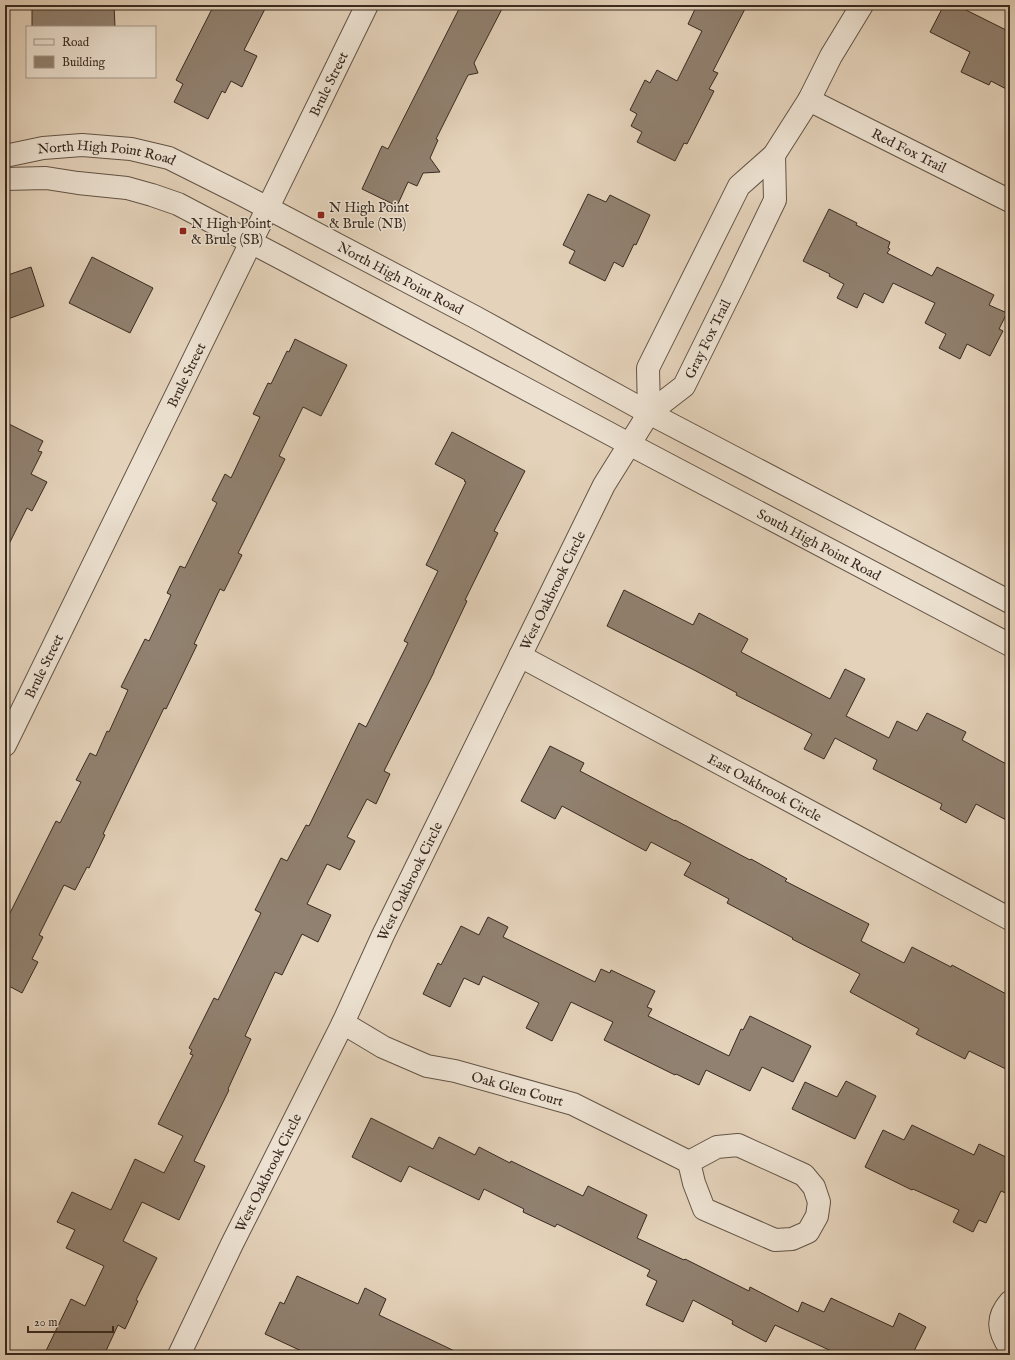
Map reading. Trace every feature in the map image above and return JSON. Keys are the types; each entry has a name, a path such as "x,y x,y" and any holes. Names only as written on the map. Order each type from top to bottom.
{"street":[{"name":"Brule Street","path":"5,745 367,5"},
{"path":"862,5 831,56 809,100 774,155 739,186 648,368 649,413 1010,602"},
{"name":"Red Fox Trail","path":"809,100 1010,201"},
{"name":"North High Point Road","path":"5,156 43,148 82,145 131,149 169,158 268,208 475,317 649,413"},
{"name":"Gray Fox Trail","path":"649,413 684,386 732,289 775,200 774,155"},
{"name":"North High Point Road","path":"5,179 46,178 127,188 178,204 629,444"},
{"name":"West Oakbrook Circle","path":"179,1355 232,1244 343,1023 383,935 604,484 649,413"},
{"name":"South High Point Road","path":"629,444 1010,645"},
{"name":"East Oakbrook Circle","path":"520,656 1010,919"},
{"name":"Oak Glen Court","path":"343,1023 383,1047 427,1066 455,1071 573,1104 689,1162"},
{"path":"738,1145 804,1175 814,1187 819,1202 817,1216 808,1232 792,1239 775,1240 704,1208 694,1183 689,1162 717,1147 738,1145"},
{"path":"1010,1302 1005,1307 1000,1322 1003,1338 1010,1348"}],"building":[{"path":"32,5 114,5 115,26 32,26"},
{"path":"214,5 267,5 244,50 257,56 242,87 231,81 225,93 222,91 208,119 174,102 183,84 176,80"},
{"path":"461,5 504,5 474,63 478,73 468,75 436,139 438,140 430,158 440,172 423,173 417,186 408,182 397,206 362,189 382,146 388,149"},
{"path":"697,5 747,5 713,71 718,73 709,89 714,91 687,144 684,143 675,161 637,142 642,132 631,126 637,114 630,110 645,80 650,83 657,70 677,81 702,31 688,24"},
{"path":"944,5 956,5 1010,32 1010,91 991,81 989,85 961,72 970,52 930,32"},
{"path":"588,194 606,202 610,195 650,215 636,245 634,244 623,267 614,262 605,281 569,263 575,251 563,245"},
{"path":"829,209 857,223 856,225 890,242 888,248 890,249 887,253 932,276 937,267 994,295 989,305 1007,313 999,329 1003,331 990,356 967,344 960,359 939,348 946,334 925,323 935,303 893,283 883,303 864,293 857,308 837,298 844,284 829,276 830,274 803,261"},
{"path":"92,257 153,288 130,333 69,303"},
{"path":"31,267 44,306 5,320 5,276"},
{"path":"295,339 347,365 321,416 303,407 279,456 285,459 238,553 242,555 224,591 220,589 194,644 197,645 166,709 164,708 103,834 105,835 89,868 87,867 75,890 64,885 39,935 43,937 32,959 38,962 22,993 5,984 5,923 56,821 60,823 81,782 76,780 90,753 96,756 107,731 109,732 128,690 121,687 145,639 149,641 171,595 167,593 180,566 185,568 217,503 212,500 225,474 231,478 260,417 253,414 268,383 271,384 287,351 289,352"},
{"path":"5,422 43,441 38,451 42,452 31,474 47,482 32,511 27,508 5,552"},
{"path":"452,432 525,471 494,531 498,533 465,600 467,601 434,672 384,771 390,774 376,804 367,799 347,837 355,841 340,870 327,864 307,904 331,915 318,942 302,934 282,975 275,972 245,1036 251,1039 228,1089 229,1090 194,1161 205,1166 179,1220 142,1202 123,1241 157,1258 136,1300 138,1301 125,1329 118,1325 104,1355 44,1355 71,1299 85,1306 104,1266 66,1248 75,1230 57,1222 72,1192 111,1210 135,1159 164,1173 183,1136 158,1124 193,1055 190,1054 192,1050 189,1048 214,998 218,1000 261,913 255,910 281,858 287,861 306,825 309,826 359,723 366,727 408,643 404,641 438,571 426,565 466,482 464,481 465,480 435,464"},
{"path":"624,590 693,625 699,613 748,639 741,652 830,699 845,669 865,679 846,716 889,738 897,721 917,731 927,713 966,732 962,740 1010,766 1010,822 976,804 966,823 940,809 942,804 873,769 877,760 835,738 824,759 804,749 812,734 736,695 737,693 696,671 607,626"},
{"path":"550,746 584,763 580,771 750,860 751,859 787,879 785,881 869,924 861,941 904,963 912,947 951,967 952,965 1010,996 1010,1071 969,1051 965,1059 916,1034 919,1029 850,992 860,974 727,903 729,899 684,875 691,863 651,842 646,851 562,806 555,819 521,801"},
{"path":"488,917 508,927 503,937 595,982 601,969 610,973 611,970 655,991 647,1007 652,1009 648,1016 729,1056 741,1029 743,1030 750,1016 811,1046 793,1082 762,1067 750,1091 706,1070 699,1085 676,1074 675,1075 604,1040 613,1022 571,1002 552,1041 526,1028 539,1003 483,976 479,985 464,978 450,1007 423,994 438,963 441,965 461,926 479,935"},
{"path":"846,1081 876,1096 855,1139 792,1109 805,1082 837,1097"},
{"path":"371,1118 433,1149 439,1137 475,1155 479,1147 510,1163 511,1161 583,1196 588,1186 647,1215 637,1238 684,1260 685,1259 749,1291 750,1287 798,1312 802,1302 824,1312 831,1298 893,1327 899,1313 926,1327 912,1355 840,1355 775,1325 766,1342 732,1324 733,1321 693,1300 683,1322 646,1305 657,1281 647,1276 650,1270 557,1224 555,1227 523,1212 524,1209 484,1189 479,1200 409,1166 401,1182 352,1157"},
{"path":"912,1125 974,1155 979,1144 1010,1159 1010,1195 1001,1191 986,1223 979,1220 973,1232 953,1222 959,1210 913,1189 912,1190 865,1167 883,1130 904,1140"},
{"path":"297,1276 358,1304 365,1288 386,1299 379,1315 463,1355 310,1355 265,1334 280,1302 284,1304"}],"place":[{"name":"N High Point & Brule (NB)","path":"321,215"},
{"name":"N High Point & Brule (SB)","path":"183,231"}]}
